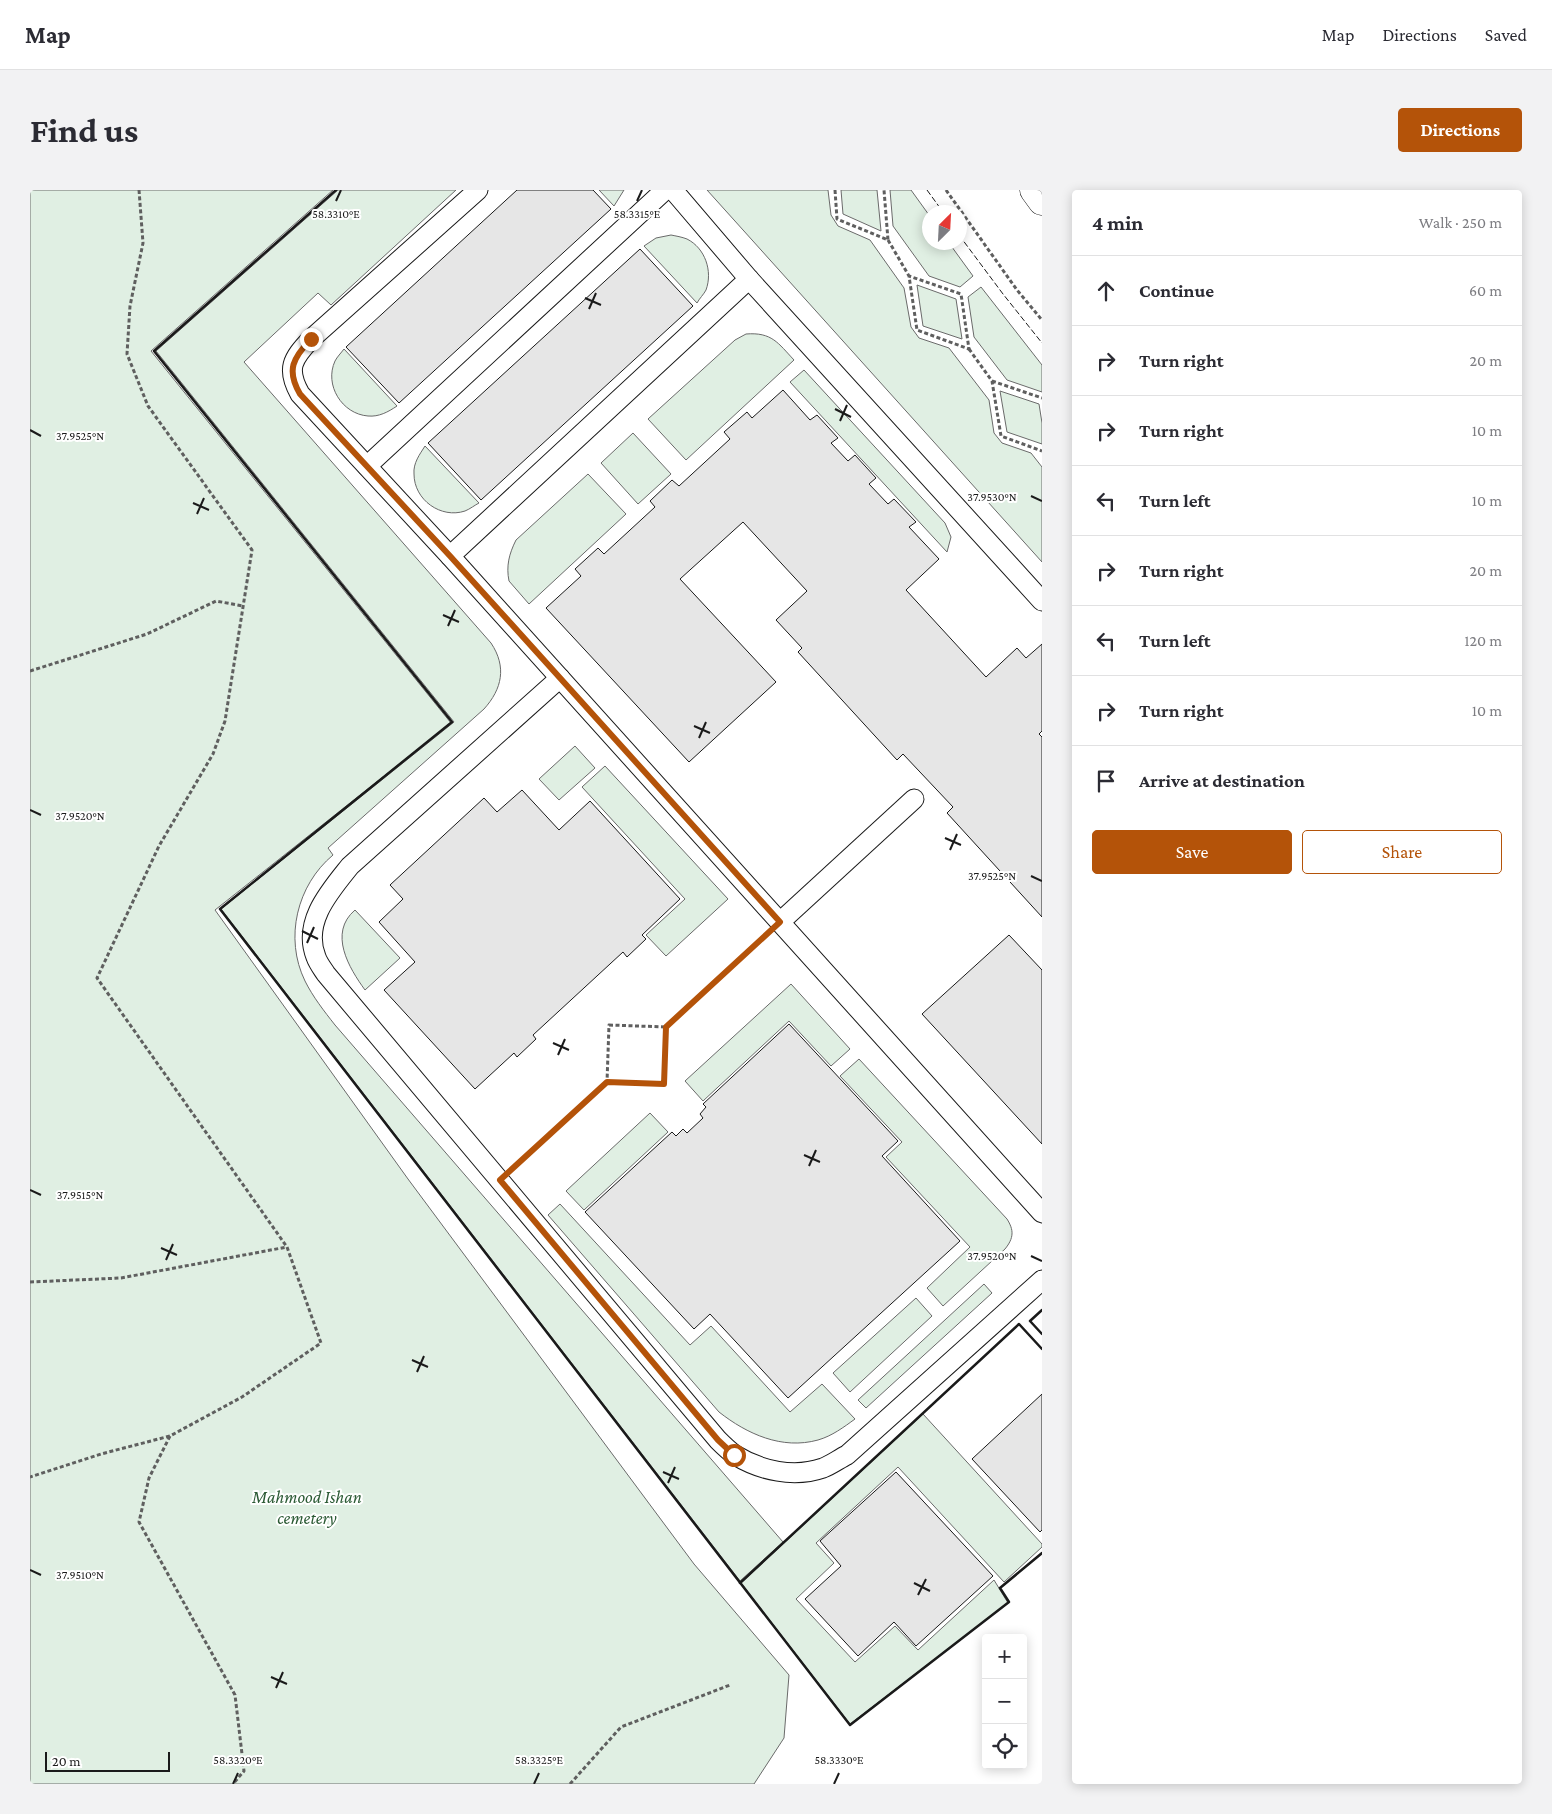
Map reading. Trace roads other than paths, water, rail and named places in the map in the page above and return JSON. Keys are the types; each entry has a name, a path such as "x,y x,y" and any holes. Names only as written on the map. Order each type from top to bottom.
{"main road":[{"path":"1034,190 1042,201"}],"lane":[{"path":"478,190 300,350 292,365 293,382 300,394 450,556 1042,1213"},
{"path":"367,466 665,190"},
{"path":"673,190 749,279 1042,601"},
{"path":"450,556 749,279"},
{"path":"560,678 350,866 330,890 319,910 312,933 315,956 326,974 718,1440 734,1455 754,1464 776,1471 798,1473 824,1468 847,1455 1042,1280"},
{"path":"780,922 914,799"}],"park label":[{"name":"Mahmood Ishan cemetery","path":"307,1507"}]}
